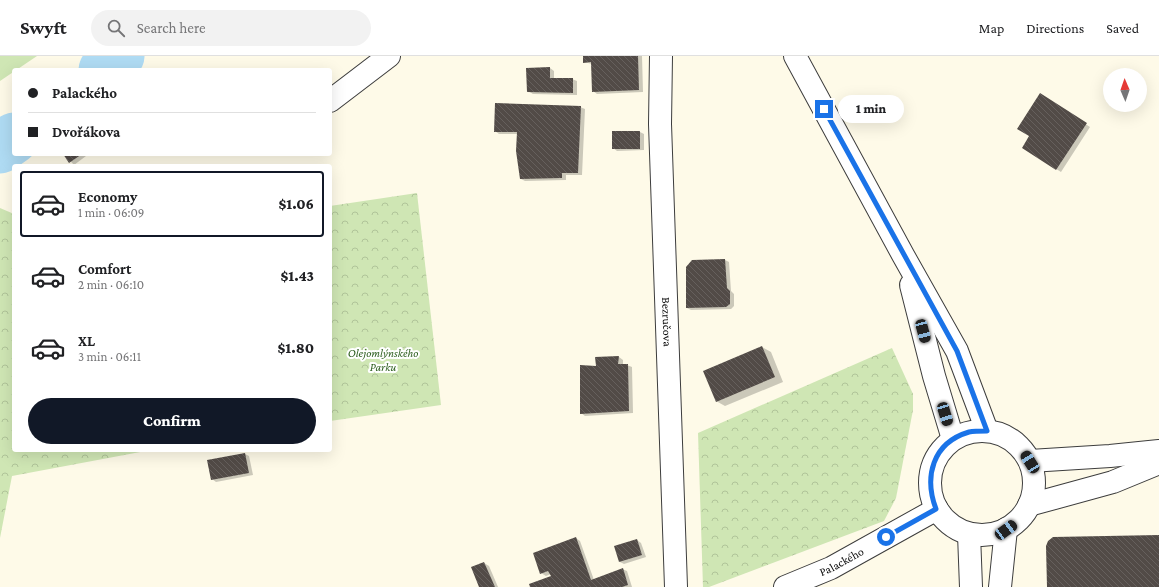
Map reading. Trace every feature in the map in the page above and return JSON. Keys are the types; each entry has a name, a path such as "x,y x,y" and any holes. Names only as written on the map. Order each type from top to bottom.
{"street":[{"path":"332,99 389,56"},
{"name":"Bezručova","path":"662,56 661,132 676,587"},
{"path":"795,56 957,351 987,431"},
{"path":"903,255 934,376 953,439"},
{"path":"987,431 1001,434 1013,441 1022,450 1030,462 1034,476 1034,491 1029,505 1020,520 1006,530 988,534 969,534 956,528 945,520 936,509 931,494 930,479 933,463 941,450 953,439 969,432 987,431"},
{"path":"1030,462 1110,456 1159,450"},
{"path":"1029,505 1113,482 1159,463"},
{"name":"Palackého","path":"785,587 831,568 936,509"},
{"path":"1000,587 1006,530"},
{"path":"969,534 971,587"}],"green space":[{"path":"0,56 37,56 19,68 12,68 12,73 0,81"},
{"name":"Olejomlýnského Parku","path":"417,193 441,405 332,421 332,206"},
{"path":"0,208 12,213 12,452 140,452 12,476 0,538"},
{"path":"892,348 913,394 913,410 896,498 884,521 709,587 703,587 698,433"}],"building":[{"path":"583,56 638,56 639,90 592,92 591,62 583,63"},
{"path":"550,67 550,78 573,78 573,93 527,92 526,68"},
{"path":"1040,93 1087,123 1056,170 1022,148 1029,136 1017,129"},
{"path":"495,103 581,106 578,173 562,173 562,178 520,179 516,151 517,132 494,132"},
{"path":"612,131 640,131 640,149 612,149"},
{"path":"64,156 79,156 69,163"},
{"path":"725,259 727,288 730,291 730,304 726,307 686,308 686,267 692,260"},
{"path":"762,346 775,377 716,402 703,371"},
{"path":"619,356 618,364 628,364 629,411 580,414 580,365 596,366 595,357"},
{"path":"245,453 249,473 211,480 207,460"},
{"path":"1159,535 1159,587 1047,587 1046,546 1048,541 1053,537"},
{"path":"576,537 591,580 623,568 628,585 622,587 530,587 529,584 551,576 548,571 540,574 533,553"},
{"path":"637,539 642,555 619,562 614,546"},
{"path":"484,562 495,587 479,587 471,567"}],"waterway":[{"path":"106,68 119,56"},
{"path":"0,148 12,139"}],"route":[{"path":"824,109 957,351 987,431 969,432 953,439 941,450 933,463 930,479 931,494 936,509 886,537"}]}
